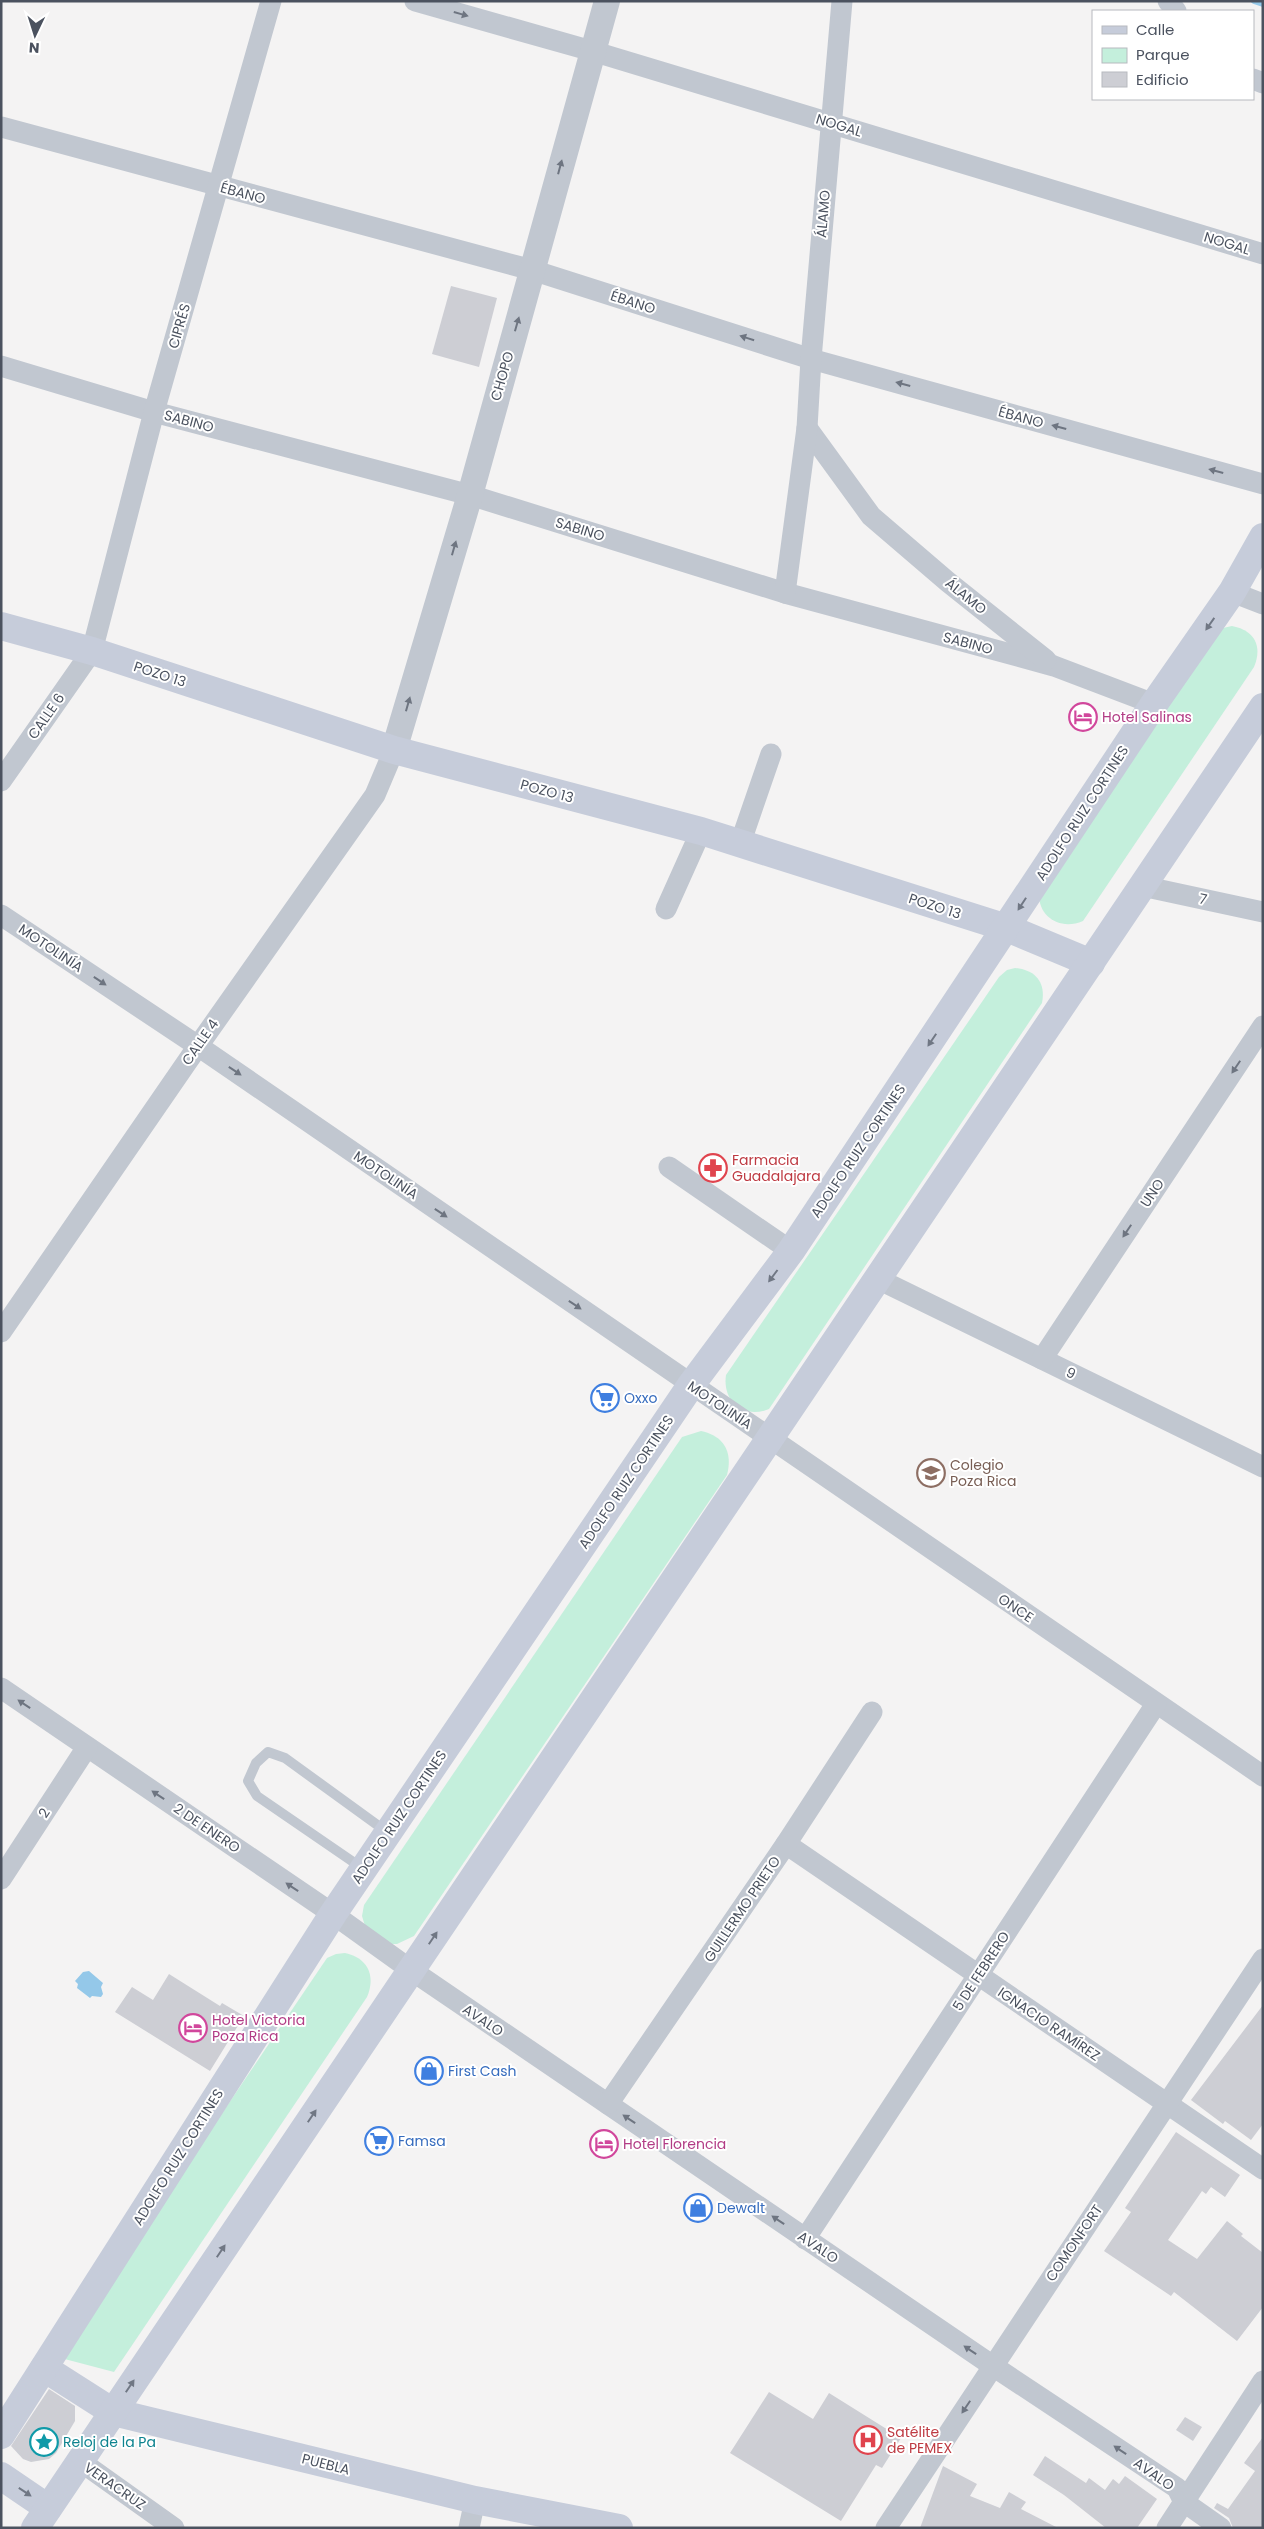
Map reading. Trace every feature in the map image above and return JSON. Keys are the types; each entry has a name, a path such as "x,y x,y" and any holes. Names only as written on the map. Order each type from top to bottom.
{"main road":[{"name":"ADOLFO RUIZ CORTINES","path":"1,2435 332,1914 692,1385 791,1252 1154,704 1232,592 1263,537"},
{"name":"POZO 13","path":"1,626 92,651 394,750 701,831 1006,928 1090,963"},
{"path":"1,2476 41,2518 1263,707"},
{"name":"PUEBLA","path":"44,2368 113,2412 475,2500 619,2528"}],"street":[{"name":"CIPRÉS","path":"92,651 154,412 220,187 271,1"},
{"name":"NOGAL","path":"414,1 592,51 1263,254"},
{"name":"CHOPO","path":"394,750 470,494 607,1"},
{"name":"ÁLAMO","path":"785,593 807,428 811,359 842,1"},
{"name":"ÉBANO","path":"1,126 220,187 532,270 811,359 1263,484"},
{"name":"SABINO","path":"1,366 154,412 470,494 785,593 1054,666 1154,704"},
{"name":"ÁLAMO","path":"807,428 871,516 948,582 1054,666"},
{"path":"1232,592 1263,604"},
{"name":"CALLE 6","path":"1,781 92,651"},
{"name":"CALLE 4","path":"1,1332 198,1046 375,795 394,750"},
{"path":"740,844 771,754"},
{"path":"666,909 701,831"},
{"name":"7","path":"1142,886 1263,912"},
{"name":"MOTOLINÍA","path":"1,915 198,1046 770,1438"},
{"name":"UNO","path":"1042,1359 1263,1026"},
{"path":"669,1167 791,1252"},
{"name":"9","path":"878,1279 1263,1468"},
{"name":"ONCE","path":"770,1438 1263,1776"},
{"name":"2 DE ENERO","path":"1,1688 332,1914 410,1970"},
{"name":"5 DE FEBRERO","path":"806,2239 1156,1704"},
{"name":"GUILLERMO PRIETO","path":"608,2104 786,1844 872,1712"},
{"name":"2","path":"1,1879 87,1747"},
{"name":"IGNACIO RAMÍREZ","path":"786,1844 1263,2169"},
{"name":"COMONFORT","path":"886,2528 1263,1959"},
{"name":"AVALO","path":"410,1970 993,2366 1178,2488 1184,2502 1221,2528"},
{"path":"1167,2528 1263,2381"},
{"name":"VERACRUZ","path":"80,2461 174,2528"},
{"path":"468,2528 475,2500"}],"lane":[{"path":"364,1869 257,1796 248,1781 256,1763 262,1755 268,1752 285,1758 388,1833"}],"green space":[{"path":"1232,626 1246,631 1255,640 1257,659 1254,667 1083,921 1066,924 1052,920 1042,908 1039,900 1039,891 1223,628"},
{"path":"1015,968 1029,972 1038,979 1042,989 1042,1003 769,1409 760,1412 743,1410 731,1400 726,1385 726,1375 999,977 1007,970"},
{"path":"701,1431 716,1437 725,1446 729,1459 727,1475 414,1936 397,1944 387,1944 365,1926 362,1916 364,1905 682,1437"},
{"path":"345,1953 359,1959 368,1969 371,1982 367,1997 114,2372 57,2357 327,1958"}],"water":[{"path":"89,1971 103,1983 101,1987 103,1994 101,1997 92,1996 90,1998 77,1988 78,1984 75,1981 83,1972"}],"building":[{"path":"451,286 497,298 479,367 432,354"},
{"path":"169,1974 220,2006 222,2003 244,2016 210,2071 115,2012 132,1987 153,2000"},
{"path":"1263,2005 1263,2124 1251,2140 1225,2121 1223,2124 1191,2100"},
{"path":"1176,2132 1240,2175 1225,2197 1211,2187 1206,2194 1202,2191 1168,2240 1197,2259 1227,2221 1243,2234 1241,2236 1263,2253 1263,2307 1237,2341 1174,2292 1171,2296 1104,2251 1131,2212 1125,2208"},
{"path":"49,2389 75,2406 75,2421 56,2453 49,2459 31,2462 23,2459 11,2446"},
{"path":"769,2392 813,2419 829,2393 901,2438 882,2468 876,2465 841,2521 730,2453"},
{"path":"1185,2417 1202,2427 1193,2441 1176,2430"},
{"path":"1263,2437 1263,2528 1233,2528 1229,2518 1214,2508 1217,2503 1228,2509 1255,2471 1244,2463"},
{"path":"1045,2456 1086,2483 1089,2478 1105,2490 1113,2479 1119,2484 1125,2476 1157,2499 1137,2528 1106,2528 1064,2495 1033,2475"},
{"path":"943,2466 977,2484 970,2496 1000,2508 1009,2492 1026,2502 1021,2509 1058,2528 920,2528"}],"waterway":[{"path":"1254,1 1263,4"}],"place":[{"name":"Hotel Salinas","path":"1083,717"},
{"name":"Farmacia Guadalajara","path":"713,1168"},
{"name":"Oxxo","path":"605,1398"},
{"name":"Colegio Poza Rica","path":"931,1473"},
{"name":"Hotel Victoria Poza Rica","path":"193,2028"},
{"name":"First Cash","path":"429,2071"},
{"name":"Famsa","path":"379,2141"},
{"name":"Hotel Florencia","path":"604,2144"},
{"name":"Dewalt","path":"698,2208"},
{"name":"Satélite de PEMEX","path":"868,2440"},
{"name":"Reloj de la Pa","path":"44,2442"}]}
